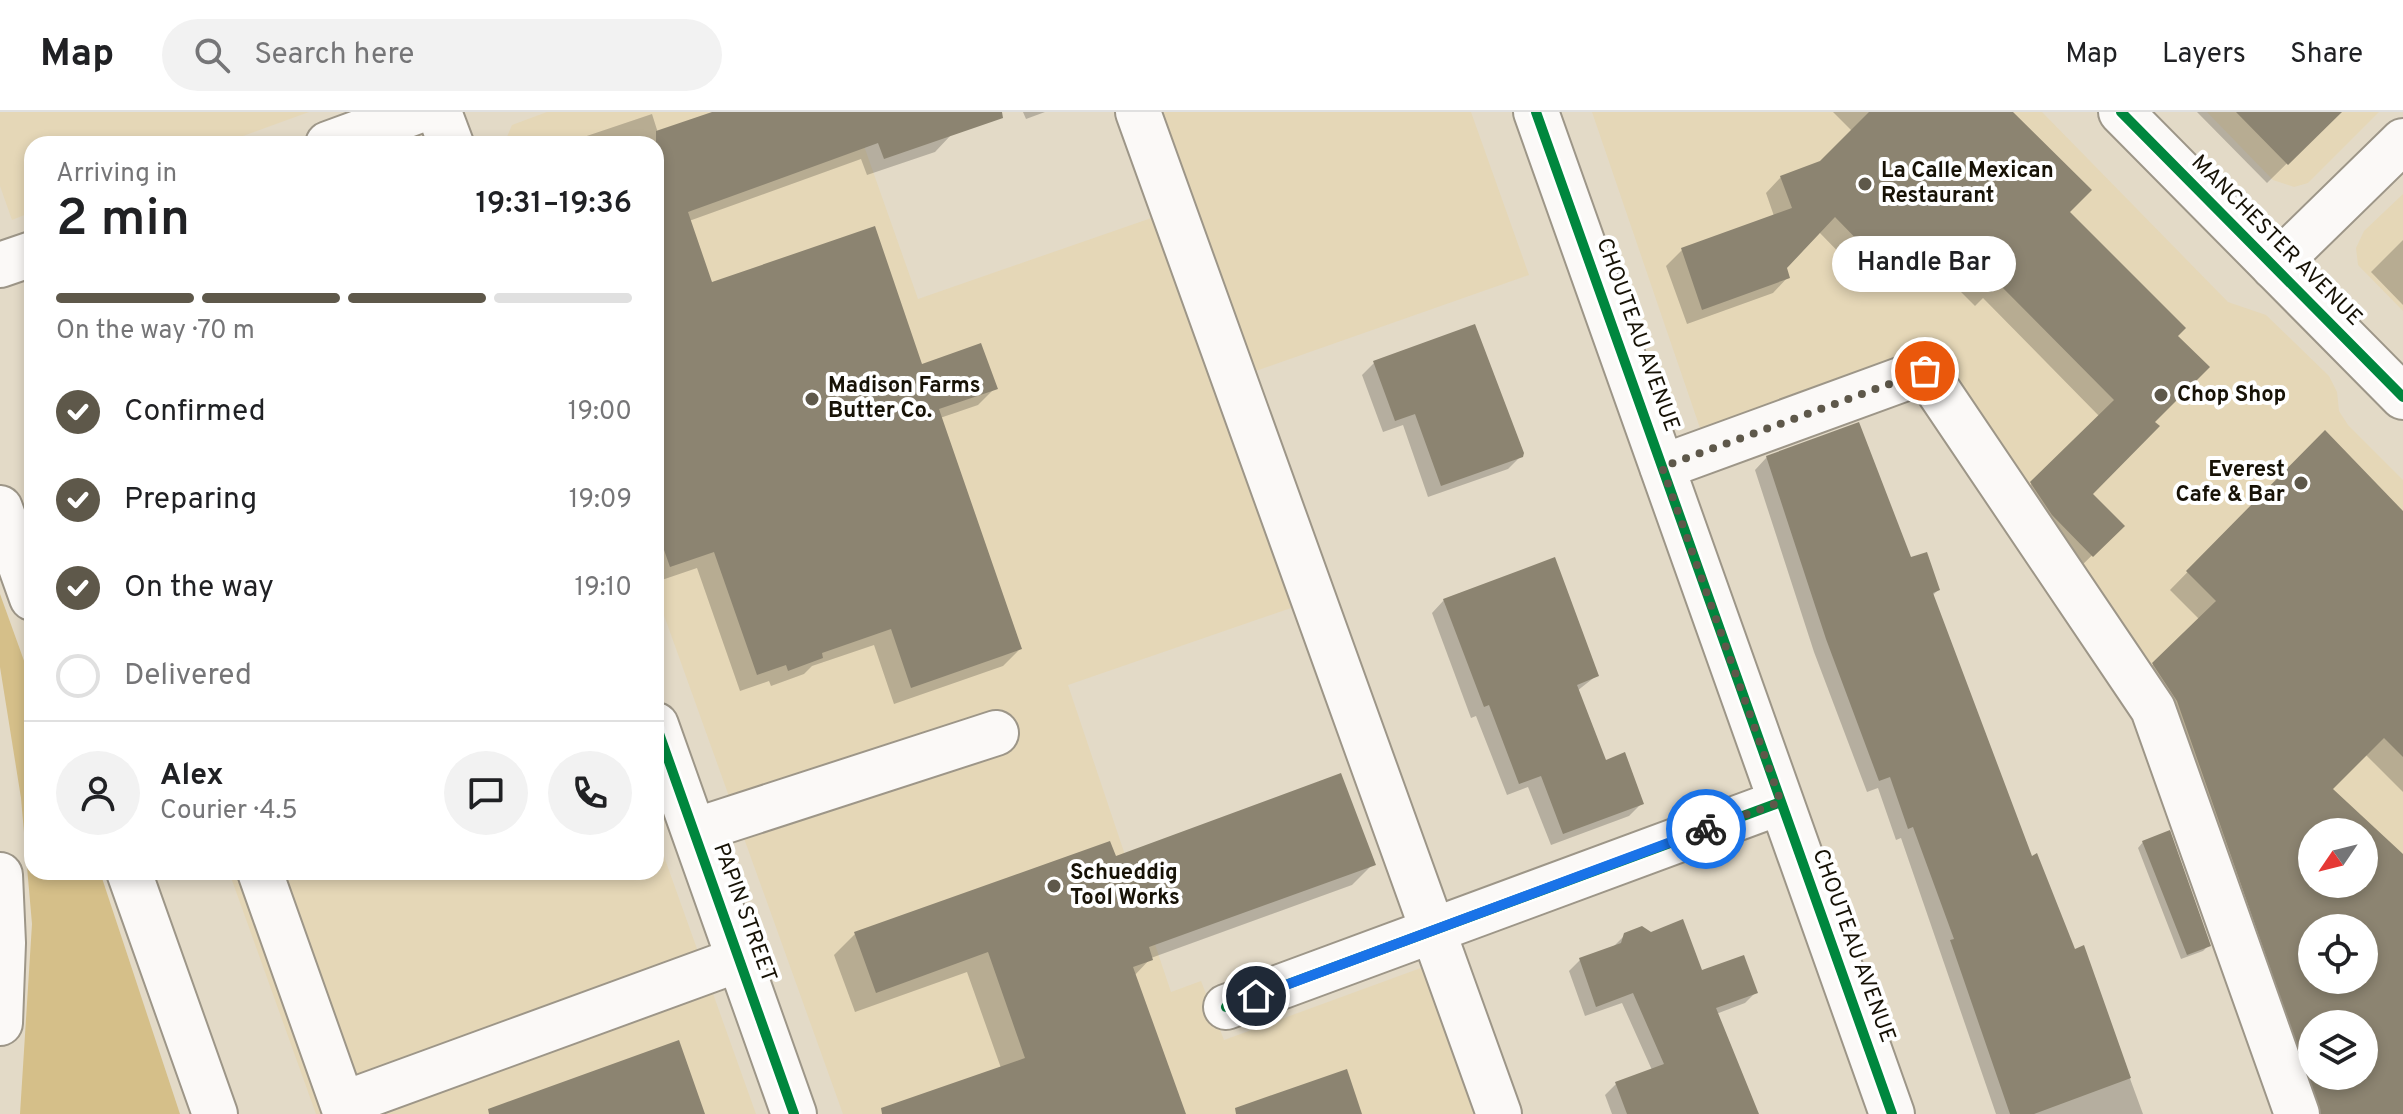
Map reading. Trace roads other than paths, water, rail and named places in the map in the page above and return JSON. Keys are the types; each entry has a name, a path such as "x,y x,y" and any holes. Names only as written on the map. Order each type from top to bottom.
{"main road":[{"path":"350,136 415,112"},
{"path":"439,112 448,136"},
{"path":"1138,112 1499,1114"},
{"name":"CHOUTEAU AVENUE","path":"1536,112 1892,1114"},
{"name":"MANCHESTER AVENUE","path":"2121,112 2403,397"},
{"path":"2274,267 2403,141"},
{"path":"0,265 24,257"},
{"path":"1662,467 1925,371 2153,709 2297,1114"},
{"path":"0,508 24,576"},
{"path":"694,831 996,733"},
{"name":"PAPIN STREET","path":"664,747 794,1114"},
{"path":"1226,1007 1432,928 1781,802"},
{"path":"0,875 3,943 0,1023"},
{"path":"132,880 215,1114"},
{"path":"263,880 344,1109 740,959"}],"place":[{"name":"La Calle Mexican Restaurant","path":"1865,184"},
{"name":"Handle Bar","path":"1925,371"},
{"name":"Chop Shop","path":"2161,395"},
{"name":"Madison Farms Butter Co.","path":"812,399"},
{"name":"Everest Cafe & Bar","path":"2301,483"},
{"name":"Schueddig Tool Works","path":"1054,886"}]}
